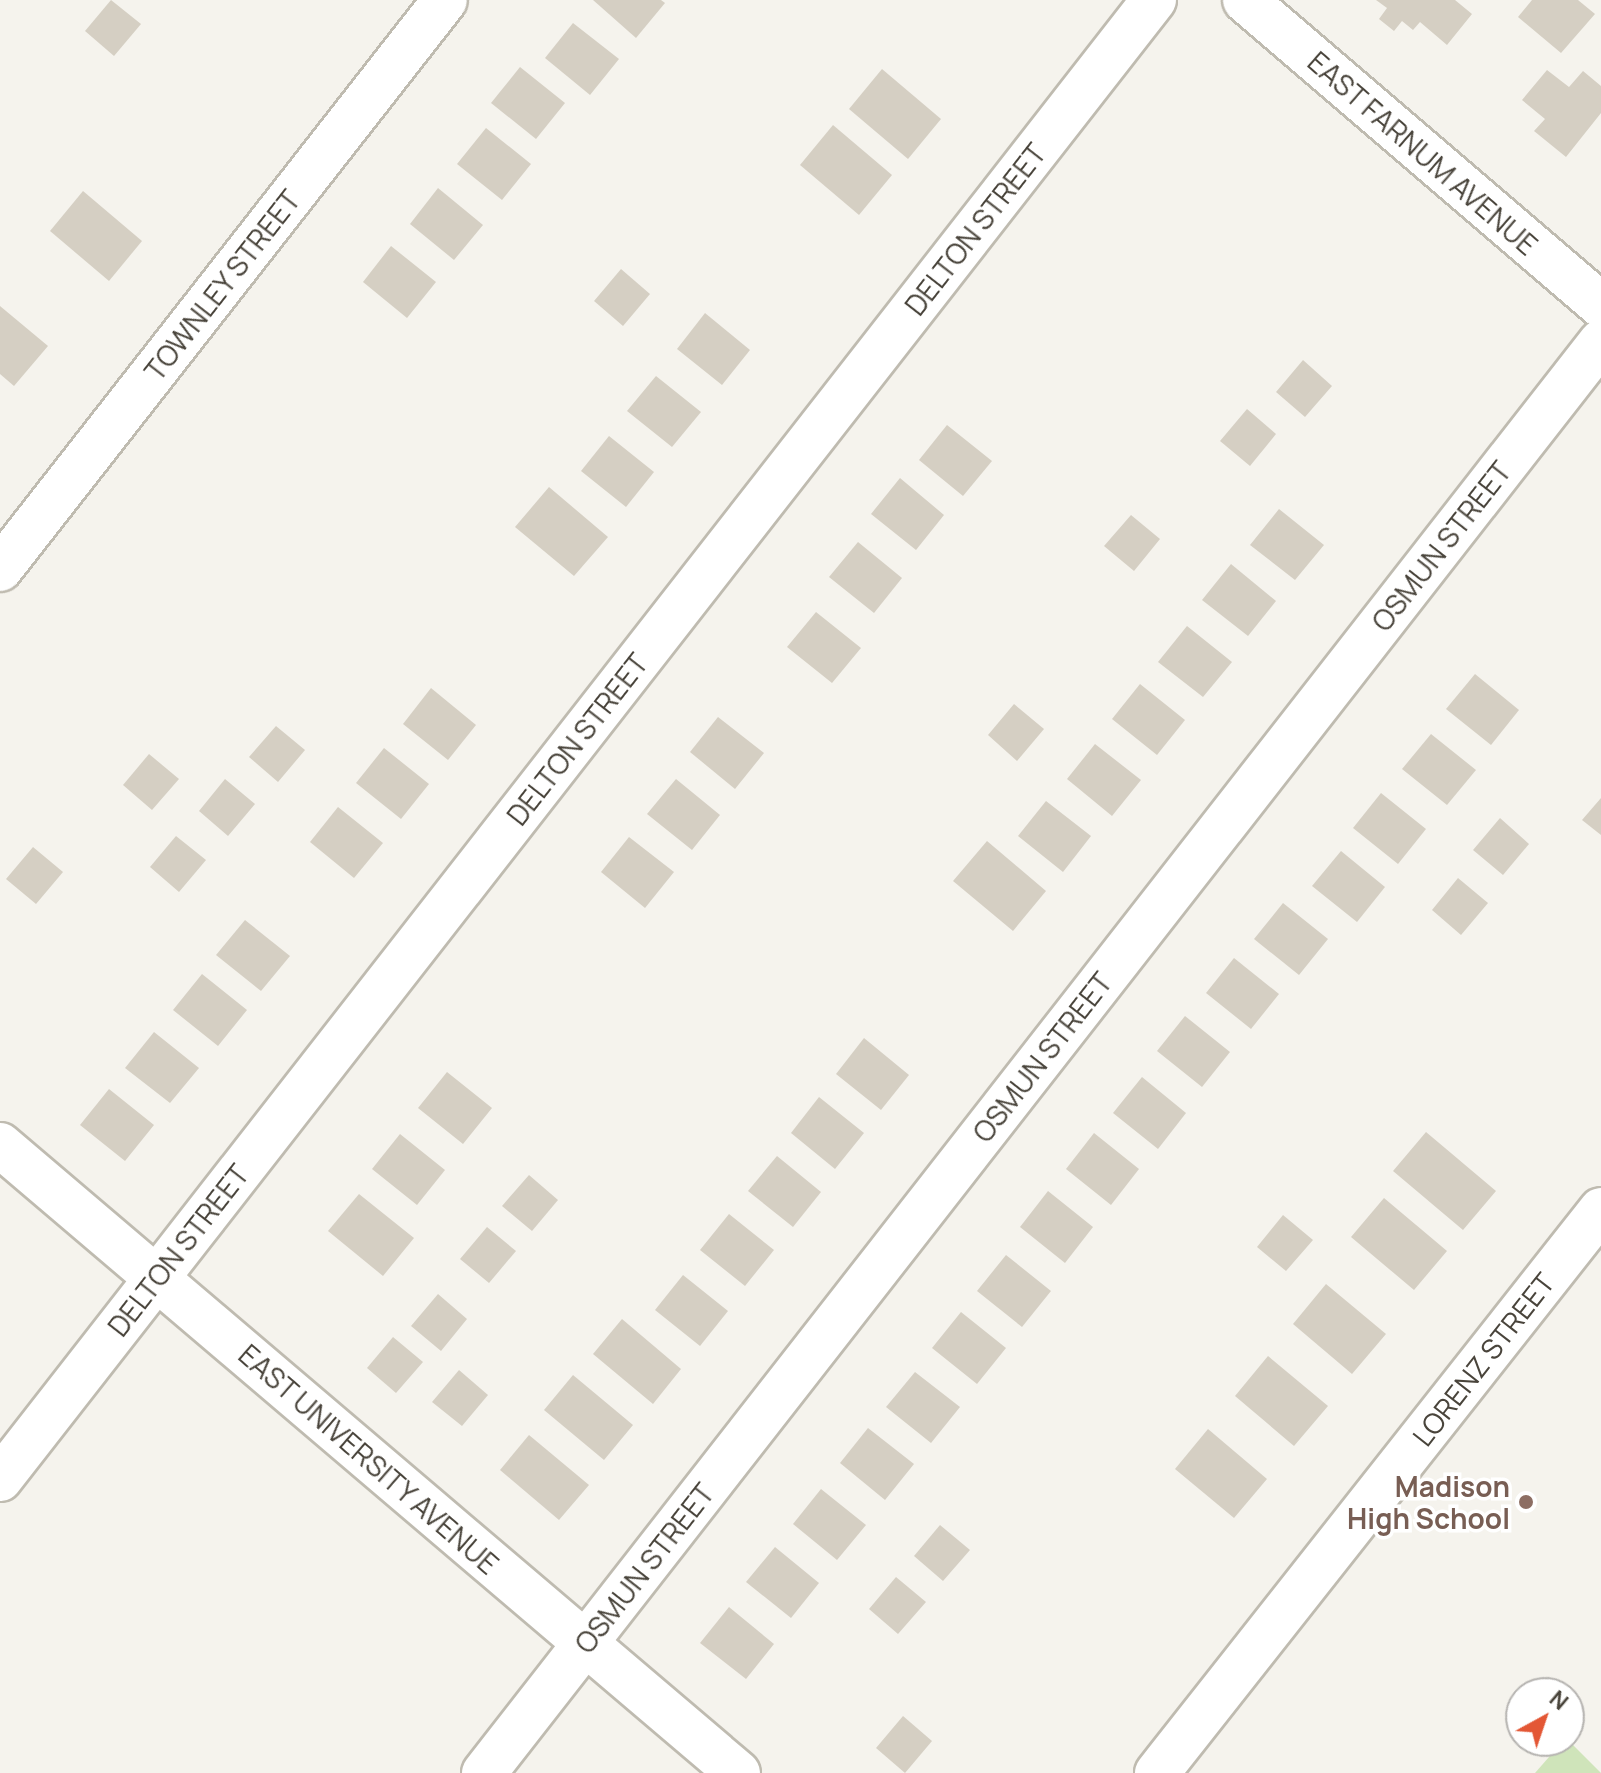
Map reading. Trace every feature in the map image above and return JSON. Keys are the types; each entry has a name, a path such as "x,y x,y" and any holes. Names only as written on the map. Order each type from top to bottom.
{"street":[{"name":"TOWNLEY STREET","path":"0,569 445,0"},
{"name":"DELTON STREET","path":"0,1479 1154,0"},
{"name":"EAST FARNUM AVENUE","path":"1245,0 1601,305"},
{"name":"OSMUN STREET","path":"484,1773 1601,342"},
{"name":"EAST UNIVERSITY AVENUE","path":"0,1145 738,1773"},
{"name":"LORENZ STREET","path":"1157,1773 1601,1210"}],"green space":[{"path":"1549,1757 1585,1757 1601,1773 1535,1773"}],"building":[{"path":"111,0 141,24 114,56 85,31"},
{"path":"593,0 661,0 665,3 636,38"},
{"path":"1376,0 1455,0 1472,14 1447,45 1420,22 1413,30 1402,21 1394,31 1379,19 1387,8"},
{"path":"1532,0 1578,0 1595,14 1561,53 1518,17"},
{"path":"573,23 619,59 590,95 545,58"},
{"path":"520,67 565,103 536,139 491,103"},
{"path":"882,69 941,119 908,159 849,109"},
{"path":"1547,70 1569,87 1583,71 1601,86 1601,113 1566,157 1534,131 1545,119 1522,100"},
{"path":"833,125 892,175 859,215 800,165"},
{"path":"486,128 531,164 502,200 457,164"},
{"path":"438,188 483,225 454,260 410,224"},
{"path":"83,191 142,241 109,281 50,231"},
{"path":"391,246 436,282 407,318 363,282"},
{"path":"621,269 650,294 623,326 594,301"},
{"path":"0,306 48,346 14,386 0,374"},
{"path":"705,313 750,350 722,385 677,349"},
{"path":"1303,360 1332,386 1305,417 1276,392"},
{"path":"656,376 701,412 672,447 627,411"},
{"path":"1247,409 1276,434 1250,466 1220,441"},
{"path":"947,425 992,461 963,496 919,460"},
{"path":"609,436 654,472 626,507 581,471"},
{"path":"900,478 944,515 916,550 871,514"},
{"path":"549,487 608,537 574,576 515,527"},
{"path":"1279,509 1324,545 1295,580 1250,545"},
{"path":"1131,515 1160,539 1134,571 1104,546"},
{"path":"858,542 902,578 874,613 829,577"},
{"path":"1231,564 1276,601 1248,636 1202,600"},
{"path":"816,612 861,648 832,683 787,647"},
{"path":"1187,626 1232,662 1203,697 1158,662"},
{"path":"1475,674 1519,710 1491,745 1446,709"},
{"path":"1140,684 1185,720 1157,755 1112,719"},
{"path":"431,688 476,725 448,760 403,724"},
{"path":"1014,704 1044,729 1017,761 988,735"},
{"path":"718,717 764,753 735,789 690,752"},
{"path":"276,726 305,750 278,782 249,757"},
{"path":"1431,734 1476,770 1447,805 1402,769"},
{"path":"1095,744 1141,780 1112,816 1067,779"},
{"path":"384,748 429,784 401,819 356,783"},
{"path":"149,754 179,779 152,810 123,785"},
{"path":"225,779 255,804 228,836 199,811"},
{"path":"676,779 720,815 692,850 647,814"},
{"path":"1381,793 1426,829 1398,864 1353,828"},
{"path":"1601,798 1601,835 1582,820"},
{"path":"1046,801 1091,836 1063,872 1018,836"},
{"path":"338,807 383,843 354,878 310,842"},
{"path":"1500,818 1529,844 1503,875 1473,850"},
{"path":"176,836 206,860 179,892 150,867"},
{"path":"629,837 674,872 645,908 601,872"},
{"path":"987,841 1046,891 1013,931 953,881"},
{"path":"33,847 63,872 36,904 6,879"},
{"path":"1341,851 1385,887 1357,922 1312,886"},
{"path":"1458,878 1488,903 1461,935 1432,910"},
{"path":"1283,903 1328,939 1299,975 1254,939"},
{"path":"245,920 290,956 261,991 216,955"},
{"path":"1234,958 1279,994 1251,1029 1206,993"},
{"path":"202,974 247,1010 218,1046 173,1010"},
{"path":"1185,1016 1230,1052 1202,1087 1157,1051"},
{"path":"154,1032 199,1068 170,1103 125,1068"},
{"path":"864,1038 909,1075 881,1110 836,1074"},
{"path":"447,1072 492,1108 463,1144 418,1108"},
{"path":"1142,1077 1186,1113 1158,1149 1113,1113"},
{"path":"109,1089 154,1125 125,1161 80,1125"},
{"path":"819,1097 864,1133 835,1169 791,1133"},
{"path":"1426,1132 1496,1191 1463,1230 1393,1171"},
{"path":"1094,1133 1139,1169 1111,1205 1066,1169"},
{"path":"400,1134 445,1170 417,1205 372,1169"},
{"path":"777,1156 821,1192 793,1227 748,1191"},
{"path":"529,1175 558,1200 532,1231 502,1206"},
{"path":"1048,1191 1093,1227 1065,1263 1020,1227"},
{"path":"359,1194 414,1238 383,1276 328,1231"},
{"path":"1384,1198 1447,1251 1414,1290 1351,1237"},
{"path":"729,1214 774,1250 745,1286 700,1250"},
{"path":"1283,1215 1313,1240 1286,1271 1257,1247"},
{"path":"487,1227 516,1251 489,1283 460,1259"},
{"path":"1006,1255 1051,1291 1022,1327 977,1291"},
{"path":"683,1275 728,1311 700,1346 655,1310"},
{"path":"1326,1284 1386,1334 1352,1374 1293,1324"},
{"path":"438,1294 467,1319 441,1351 411,1326"},
{"path":"961,1312 1006,1348 977,1384 932,1348"},
{"path":"622,1319 681,1369 653,1404 593,1354"},
{"path":"393,1337 423,1362 396,1393 367,1368"},
{"path":"1268,1356 1328,1406 1294,1446 1235,1396"},
{"path":"459,1370 488,1395 462,1426 432,1402"},
{"path":"915,1372 960,1407 931,1443 886,1407"},
{"path":"573,1375 633,1425 604,1460 544,1410"},
{"path":"868,1428 914,1464 885,1500 840,1463"},
{"path":"1208,1429 1267,1479 1234,1518 1175,1469"},
{"path":"529,1435 589,1485 559,1520 500,1470"},
{"path":"821,1489 866,1525 837,1560 793,1524"},
{"path":"940,1525 970,1550 943,1581 914,1556"},
{"path":"775,1547 819,1583 791,1618 746,1582"},
{"path":"896,1577 926,1602 898,1634 869,1609"},
{"path":"729,1607 774,1644 746,1679 700,1643"},
{"path":"903,1716 932,1741 905,1773 876,1748"}],"place":[{"name":"Madison High School","path":"1526,1502"}]}
